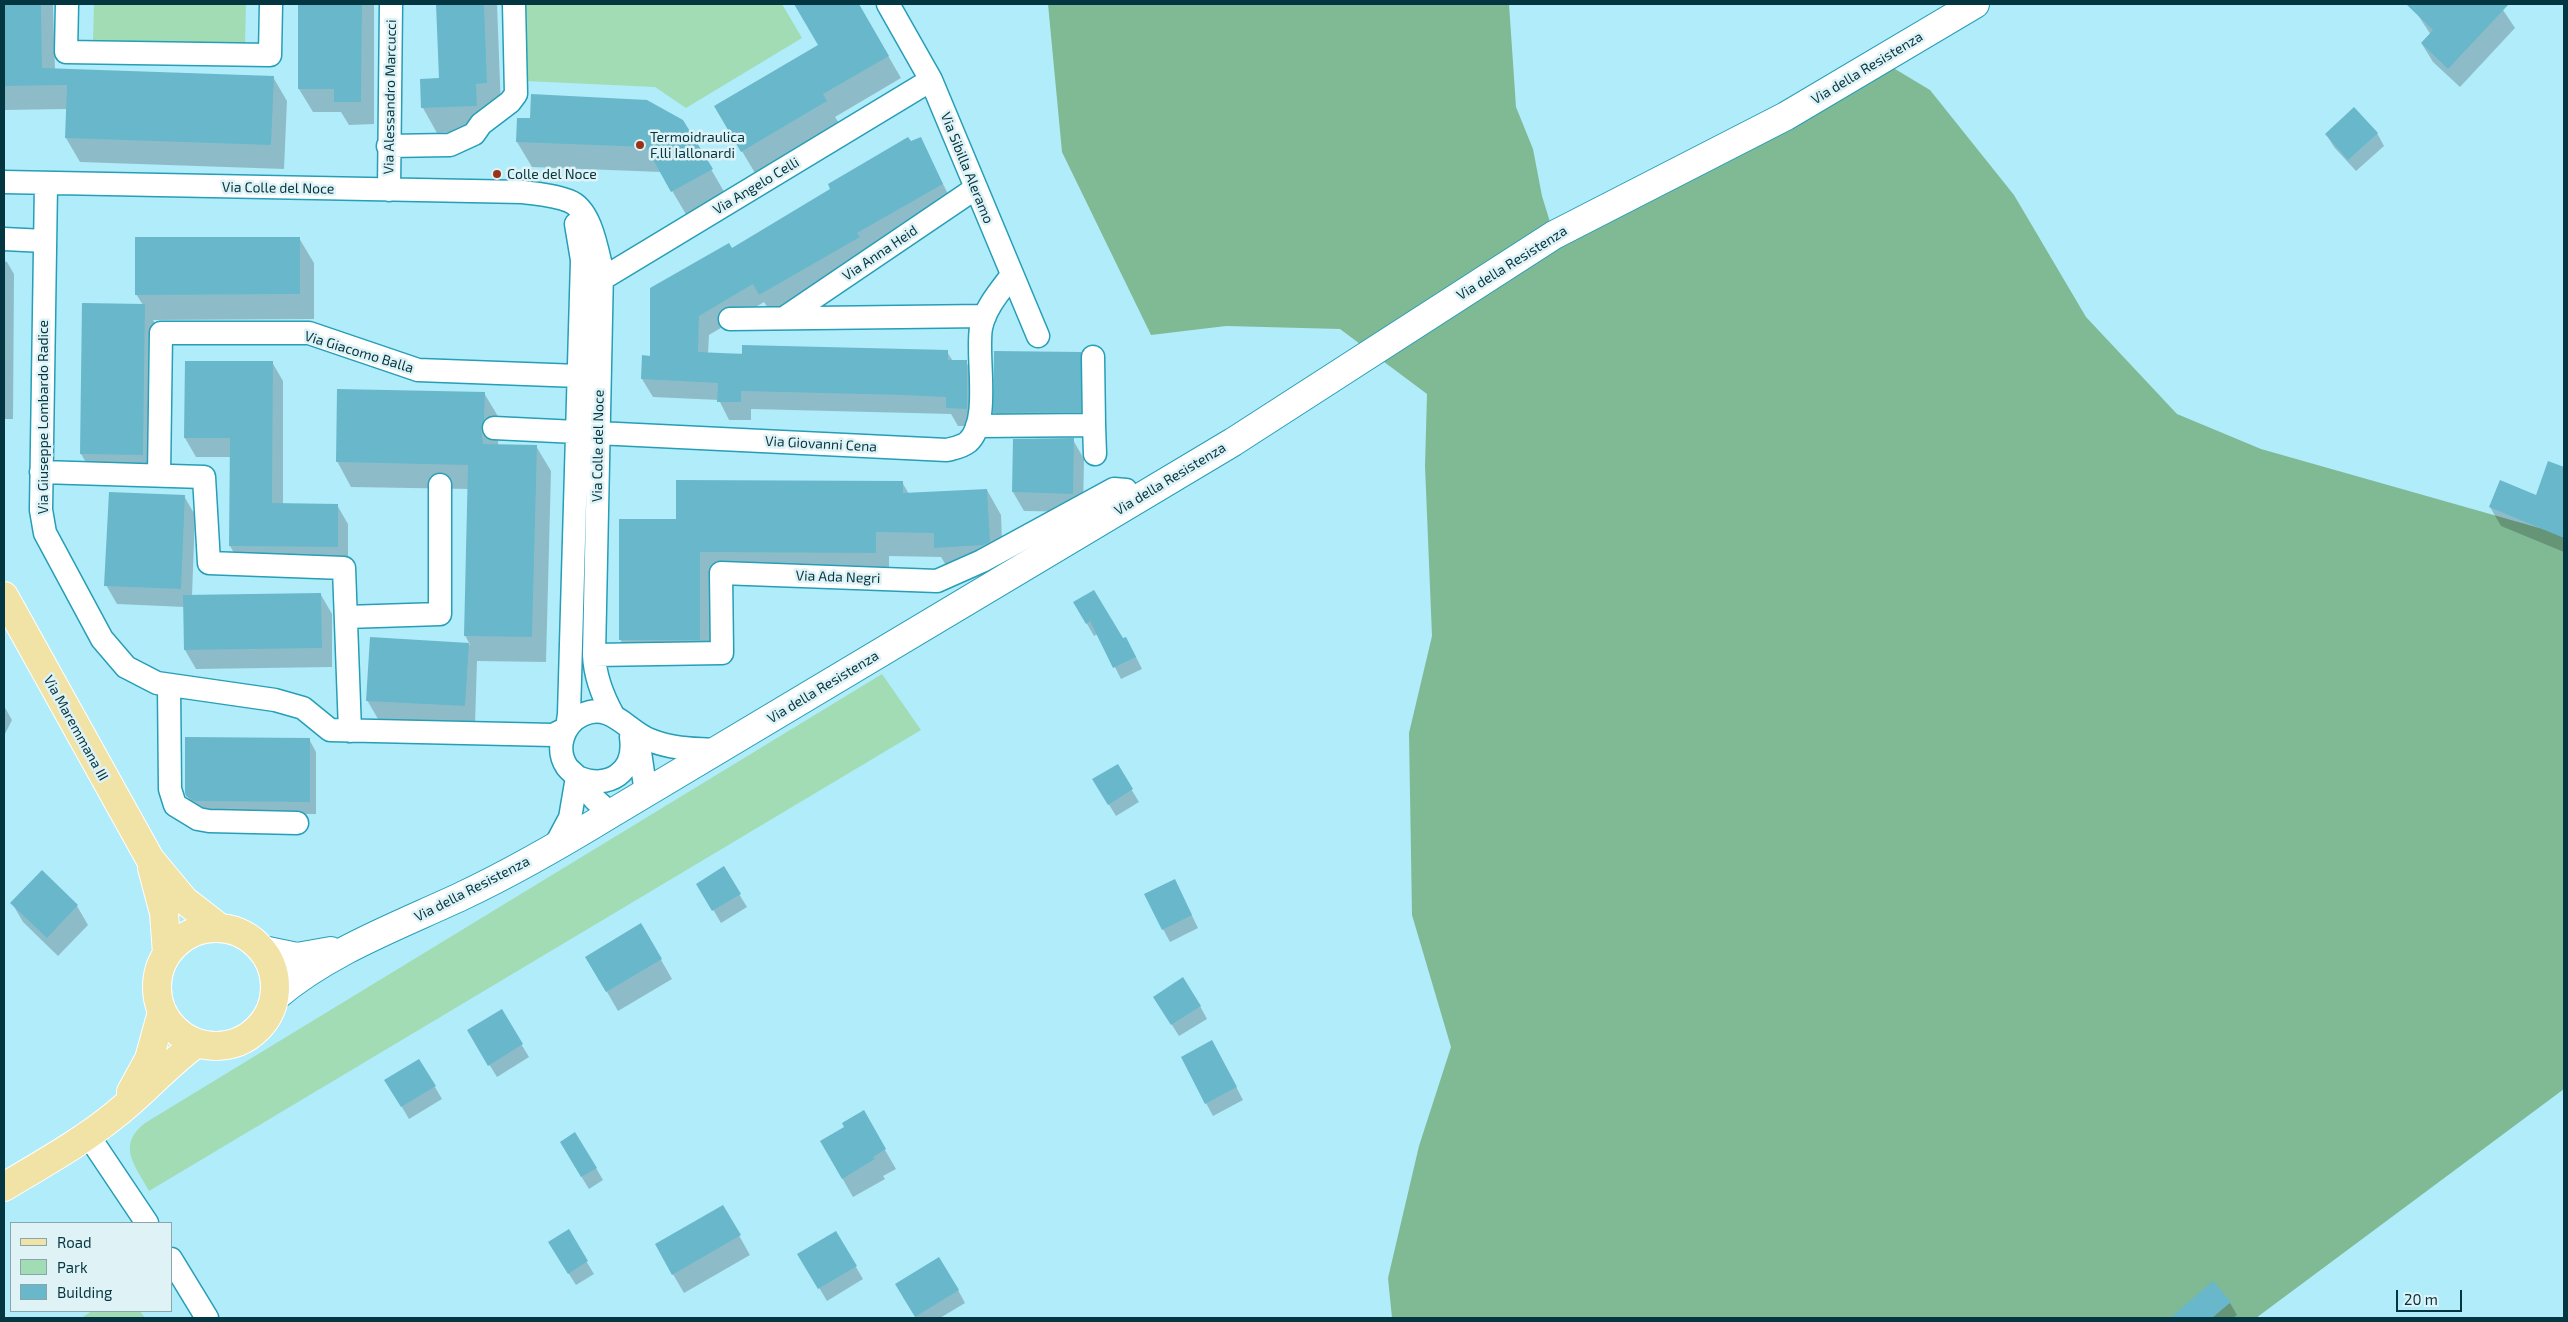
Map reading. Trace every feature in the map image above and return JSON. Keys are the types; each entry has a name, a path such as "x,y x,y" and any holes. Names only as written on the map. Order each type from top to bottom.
{"main road":[{"name":"Via Maremmana III","path":"4,596 150,860 184,900 220,928"},
{"name":"Via Maremmana III","path":"150,860 164,913 168,954"},
{"name":"Via Maremmana III","path":"220,928 236,931 251,939 263,950 274,972 275,997 268,1016 255,1032 237,1043 217,1046 196,1043 176,1031 162,1012 157,982 160,967 178,942 190,934 205,929 220,928"},
{"name":"Via Maremmana III","path":"115,1115 130,1094 149,1059 162,1012"},
{"name":"Via Maremmana III","path":"4,1187 88,1135 115,1115 196,1043"}],"street":[{"path":"66,4 66,52 270,55 271,4"},
{"name":"Via Alessandro Marcucci","path":"389,190 391,4"},
{"path":"388,146 450,145 474,134 481,124 510,102 516,94 514,4"},
{"name":"Via Sibilla Aleramo","path":"888,4 931,80 1038,336"},
{"name":"Via della Resistenza","path":"275,997 310,970 359,944 464,895 554,848 1233,442 1554,235 1786,116 1975,4"},
{"name":"Via Angelo Celli","path":"581,292 931,80"},
{"name":"Via Colle del Noce","path":"4,182 523,192 572,201 583,213 594,234 602,279 588,432 570,704 567,728 562,741 571,768 570,818 554,848"},
{"name":"Via Giuseppe Lombardo Radice","path":"46,184 41,510 45,533 102,639 126,667 144,678 169,685 275,700 303,708 330,730 553,735 567,728"},
{"name":"Via Anna Heid","path":"784,318 976,188"},
{"name":"Via Colle del Noce","path":"552,196 568,209 579,230 582,260 579,376 588,432 595,672 599,686 640,752 646,793"},
{"path":"4,239 45,241"},
{"name":"Via Giovanni Cena","path":"494,428 947,450 962,446 970,440 977,426 980,407 981,328 992,302 1012,275"},
{"path":"730,319 985,316"},
{"name":"Via Giacomo Balla","path":"159,475 161,333 308,333 418,370 579,376"},
{"path":"1093,358 1095,454"},
{"path":"977,426 1094,425"},
{"path":"41,472 204,477 209,563 344,568 350,731"},
{"path":"346,617 440,614 440,485"},
{"name":"Via Ada Negri","path":"594,655 722,653 721,573 937,581 982,561 1114,489 1126,490 1133,502"},
{"path":"169,685 170,789 175,805 198,819 209,821 297,823"},
{"path":"567,728 575,719 590,712 604,712 623,726 649,740 687,749 718,750"},
{"path":"571,768 594,782 616,777 629,762 632,753 623,726"},
{"name":"Via Giuseppe Lombardo Radice","path":"522,735 548,746 571,768"},
{"path":"571,768 596,803 612,813"},
{"name":"Via della Resistenza","path":"263,950 284,956 304,956 359,944"},
{"path":"88,1135 146,1222"},
{"path":"172,1261 207,1318"}],"green space":[{"path":"94,4 246,4 245,44 93,41"},
{"path":"526,4 782,4 802,38 686,108 655,87 525,81"},
{"path":"1048,4 1509,4 1516,107 1533,149 1542,196 1554,235 1880,60 1930,90 2014,195 2086,317 2177,414 2261,449 2564,535 2564,1089 2256,1318 1392,1318 1388,1278 1419,1146 1451,1047 1412,915 1409,733 1432,636 1425,466 1427,394 1340,329 1226,326 1151,335 1062,152"},
{"path":"882,674 921,730 149,1191 134,1164 130,1148 131,1140 136,1131 145,1123"},
{"path":"90,1312 141,1312 145,1318 81,1318"}],"building":[{"path":"4,4 41,4 42,68 274,76 271,145 65,138 67,85 4,86"},
{"path":"298,4 362,4 361,102 334,102 334,89 298,89"},
{"path":"436,4 484,4 487,83 476,84 477,106 421,108 420,79 439,78"},
{"path":"794,4 859,4 889,56 823,94 827,101 741,152 714,106 818,45"},
{"path":"2406,4 2509,4 2448,69 2421,43 2433,30"},
{"name":"Termoidraulica F.lli Iallonardi","path":"531,94 647,100 683,120 713,169 671,192 646,147 516,142 517,118 530,118"},
{"path":"2354,107 2378,133 2348,160 2325,134"},
{"path":"908,137 911,141 921,137 943,184 857,233 860,237 759,295 753,284 699,316 698,352 742,354 742,345 948,350 948,360 967,360 967,409 946,408 946,397 902,395 741,391 741,402 717,402 718,383 641,379 642,355 650,356 650,288 729,243 732,248 830,189 828,184"},
{"path":"135,237 300,237 300,294 135,295"},
{"path":"82,303 145,304 143,455 80,454"},
{"path":"994,351 1081,352 1081,412 993,413"},
{"path":"185,361 273,361 272,503 338,504 338,547 229,546 230,438 184,438"},
{"path":"337,389 485,392 484,420 481,428 483,444 537,445 532,637 464,636 468,465 336,462"},
{"path":"1074,438 1073,494 1012,492 1013,439"},
{"path":"2548,461 2564,467 2564,538 2489,507 2500,480 2536,495"},
{"path":"676,480 903,481 903,493 987,489 990,542 983,545 934,548 934,533 876,532 876,553 700,552 700,640 619,640 619,519 676,519"},
{"path":"109,492 185,495 181,589 104,586"},
{"path":"1094,590 1123,638 1126,637 1136,657 1113,668 1090,621 1086,624 1073,602"},
{"path":"321,593 322,648 184,650 183,595"},
{"path":"370,637 469,643 465,706 366,701"},
{"path":"185,737 310,738 310,802 194,801 186,796 185,793"},
{"path":"1118,764 1133,789 1108,805 1092,779"},
{"path":"724,866 741,894 712,911 696,884"},
{"path":"42,870 78,905 47,938 10,903"},
{"path":"1175,879 1192,915 1162,930 1144,894"},
{"path":"641,923 662,959 606,992 585,957"},
{"path":"1183,977 1201,1006 1171,1025 1153,997"},
{"path":"502,1009 523,1044 488,1066 467,1030"},
{"path":"1212,1040 1237,1087 1205,1104 1181,1057"},
{"path":"419,1059 436,1086 401,1107 384,1080"},
{"path":"864,1110 886,1149 873,1157 875,1159 842,1179 820,1141 844,1127 842,1123"},
{"path":"575,1132 597,1168 581,1177 560,1142"},
{"path":"723,1205 741,1235 672,1275 655,1244"},
{"path":"569,1229 588,1261 568,1274 548,1242"},
{"path":"836,1231 857,1266 818,1289 797,1254"},
{"path":"939,1257 959,1290 915,1317 895,1284"},
{"path":"2213,1281 2231,1302 2212,1318 2170,1318"}],"place":[{"name":"Termoidraulica F.lli Iallonardi","path":"640,145"},
{"name":"Colle del Noce","path":"497,174"}]}
